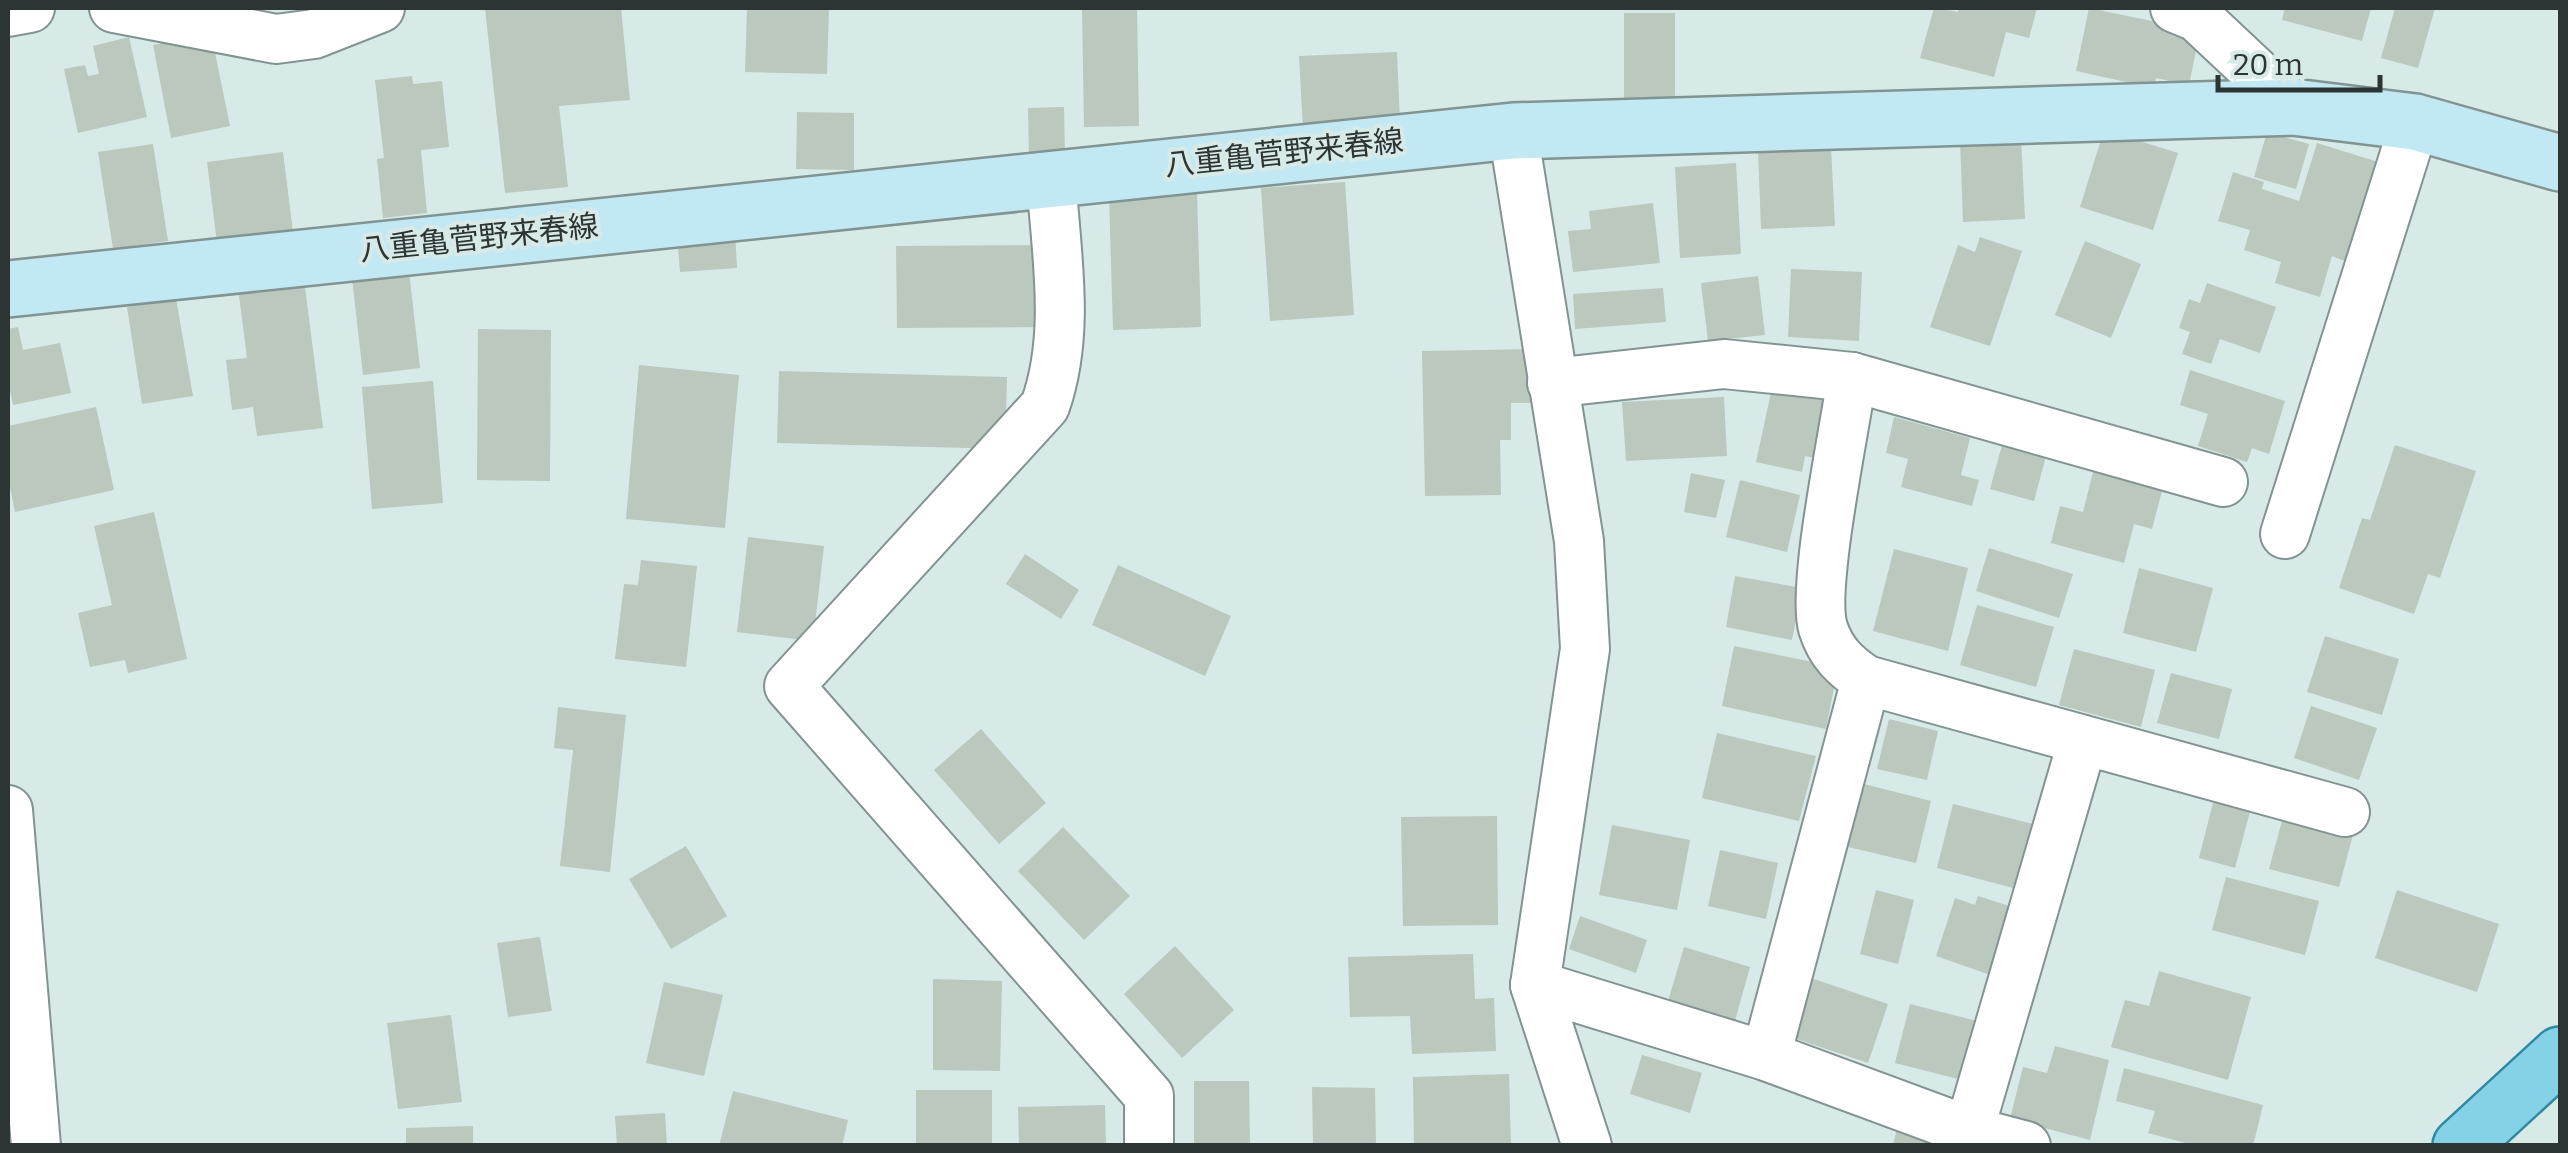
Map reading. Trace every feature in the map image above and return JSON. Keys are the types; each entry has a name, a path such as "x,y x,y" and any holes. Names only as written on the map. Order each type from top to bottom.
{"main road":[{"name":"八重亀菅野来春線","path":"8,289 1512,130 2292,107 2415,122 2560,163"},
{"path":"2462,1146 2560,1055"}],"street":[{"path":"8,12 30,8"},
{"path":"114,8 276,39 314,34 380,8"},
{"path":"2175,8 2197,18 2292,107"},
{"path":"2285,534 2415,122"},
{"path":"1512,130 1579,541 1585,649 1535,985 1587,1146"},
{"path":"1052,177 1060,330 1058,369 1045,406 788,686 1149,1096 1149,1146"},
{"path":"1552,384 1724,364 1852,377 2223,482"},
{"path":"1852,377 1819,604 1822,625 1836,656 1866,680 2345,812"},
{"path":"1766,1056 1866,680"},
{"path":"1969,1132 2083,740"},
{"path":"8,810 36,1146"},
{"path":"1535,985 1766,1056 1969,1132 2026,1146"}],"building":[{"path":"485,8 621,8 630,100 559,106 568,187 505,193"},
{"path":"747,8 829,8 827,74 745,72"},
{"path":"1082,8 1137,8 1139,126 1084,127"},
{"path":"1934,8 1958,12 1959,8 2037,8 2029,38 2006,32 1994,77 1920,58"},
{"path":"2089,8 2200,31 2189,85 2156,78 2154,88 2076,71"},
{"path":"2285,8 2371,8 2362,41 2282,20"},
{"path":"2395,8 2435,8 2418,68 2381,58"},
{"path":"1624,13 1675,13 1675,100 1624,101"},
{"path":"211,33 230,126 171,138 153,45"},
{"path":"129,37 147,117 78,133 64,69 85,65 88,76 99,74 93,46"},
{"path":"1397,52 1400,123 1303,129 1299,56"},
{"path":"412,76 413,84 442,81 449,147 421,150 427,213 383,218 377,159 384,158 375,80"},
{"path":"1064,107 1065,157 1029,158 1028,108"},
{"path":"797,112 854,113 854,170 796,169"},
{"path":"2104,130 2178,153 2153,230 2080,207"},
{"path":"2267,132 2309,144 2296,189 2254,177"},
{"path":"2021,137 2025,219 1963,222 1960,139"},
{"path":"2317,143 2378,162 2347,262 2332,256 2320,297 2275,283 2281,262 2244,250 2250,230 2218,221 2233,172 2264,182 2262,189 2299,201"},
{"path":"153,144 168,241 113,249 98,152"},
{"path":"1831,147 1835,226 1761,229 1758,150"},
{"path":"283,152 294,240 218,251 207,162"},
{"path":"1736,163 1741,254 1680,258 1675,167"},
{"path":"1345,182 1354,315 1270,321 1261,188"},
{"path":"1197,193 1201,327 1113,330 1109,195"},
{"path":"1653,203 1660,263 1573,272 1568,231 1591,229 1589,211"},
{"path":"735,231 737,268 680,272 677,236"},
{"path":"1980,237 2022,251 1990,346 1930,327 1958,245 1975,252"},
{"path":"2085,241 2141,264 2111,338 2055,315"},
{"path":"1045,245 1046,327 897,328 896,246"},
{"path":"1791,269 1862,272 1859,341 1788,337"},
{"path":"409,271 420,368 363,375 352,278"},
{"path":"1758,276 1765,335 1708,341 1701,283"},
{"path":"2207,283 2276,307 2260,353 2220,339 2211,364 2182,354 2190,332 2179,328 2189,299 2200,303"},
{"path":"305,287 323,428 257,436 253,407 232,410 226,360 247,358 239,295"},
{"path":"1663,288 1666,322 1575,329 1573,294"},
{"path":"176,299 193,396 142,404 127,307"},
{"path":"18,327 23,350 60,343 71,393 13,405 8,380 8,329"},
{"path":"478,329 551,330 550,481 477,480"},
{"path":"1538,349 1539,403 1511,403 1511,440 1500,440 1501,495 1425,496 1422,351"},
{"path":"639,365 739,375 725,528 626,519"},
{"path":"2190,370 2285,401 2269,454 2252,448 2247,462 2198,446 2208,414 2180,405"},
{"path":"779,371 1007,377 1005,449 777,443"},
{"path":"433,381 443,503 372,509 362,387"},
{"path":"1772,388 1836,402 1824,460 1805,456 1802,472 1756,462"},
{"path":"1724,397 1727,456 1626,461 1622,402"},
{"path":"96,407 114,490 15,512 8,477 8,426"},
{"path":"1894,417 1970,438 1961,475 1979,480 1972,506 1901,487 1908,459 1886,453"},
{"path":"2002,445 2046,456 2034,501 1990,489"},
{"path":"2395,445 2476,471 2440,578 2428,574 2414,614 2339,588 2362,518 2370,520"},
{"path":"2094,468 2163,487 2152,529 2134,524 2124,563 2051,543 2060,506 2083,512"},
{"path":"1691,473 1725,480 1716,518 1684,512"},
{"path":"1740,480 1800,495 1787,552 1726,537"},
{"path":"154,512 187,659 128,673 125,660 90,667 78,613 112,605 94,526"},
{"path":"748,537 824,546 813,641 737,632"},
{"path":"1989,548 2073,574 2059,618 1976,591"},
{"path":"1894,549 1968,568 1948,651 1873,631"},
{"path":"1025,554 1079,590 1061,619 1006,584"},
{"path":"641,560 697,566 686,667 615,659 624,584 638,585"},
{"path":"1118,565 1231,616 1205,676 1092,625"},
{"path":"2139,568 2213,588 2196,652 2123,633"},
{"path":"1735,576 1802,588 1792,640 1726,627"},
{"path":"1977,605 2054,627 2036,687 1960,665"},
{"path":"2325,636 2399,659 2382,715 2307,692"},
{"path":"1734,646 1838,667 1826,729 1722,706"},
{"path":"2074,649 2155,670 2141,727 2059,705"},
{"path":"2171,673 2232,689 2219,739 2157,723"},
{"path":"2311,706 2377,728 2359,780 2294,758"},
{"path":"558,707 626,715 610,872 560,866 573,750 554,748"},
{"path":"1889,719 1938,731 1927,780 1877,769"},
{"path":"981,729 1046,803 999,844 934,770"},
{"path":"1717,733 1816,756 1799,821 1702,798"},
{"path":"1864,784 1931,801 1916,863 1848,847"},
{"path":"2215,795 2252,804 2235,868 2199,858"},
{"path":"1953,804 2037,825 2021,890 1937,868"},
{"path":"1497,816 1498,925 1403,926 1401,817"},
{"path":"2283,817 2353,835 2339,887 2269,869"},
{"path":"1612,825 1690,840 1677,910 1599,895"},
{"path":"1063,827 1130,896 1084,940 1018,871"},
{"path":"686,846 727,916 671,949 629,879"},
{"path":"1720,850 1778,863 1766,919 1708,906"},
{"path":"2226,877 2319,901 2305,955 2212,930"},
{"path":"1876,890 1914,900 1898,964 1860,954"},
{"path":"2397,890 2499,924 2477,992 2375,958"},
{"path":"1978,896 2025,911 2002,979 1936,956 1955,898 1975,905"},
{"path":"1580,916 1647,940 1636,973 1569,949"},
{"path":"540,937 552,1011 508,1017 497,943"},
{"path":"1175,946 1234,1010 1182,1058 1124,994"},
{"path":"1684,947 1750,967 1731,1035 1664,1015"},
{"path":"1473,954 1475,999 1494,998 1496,1051 1412,1054 1410,1016 1350,1017 1348,957"},
{"path":"2159,971 2251,997 2228,1080 2111,1047 2125,1000 2149,1006"},
{"path":"1805,976 1888,1004 1868,1063 1785,1035"},
{"path":"933,979 1002,981 1000,1071 933,1070"},
{"path":"664,982 723,995 704,1076 646,1063"},
{"path":"1910,1004 1981,1022 1966,1081 1895,1063"},
{"path":"451,1015 462,1102 398,1109 387,1023"},
{"path":"2055,1046 2109,1060 2090,1140 2010,1119 2023,1067 2047,1073"},
{"path":"1642,1055 1702,1073 1690,1113 1630,1094"},
{"path":"2124,1068 2263,1105 2253,1146 2197,1146 2148,1133 2155,1111 2116,1101"},
{"path":"1509,1074 1511,1146 1414,1146 1413,1077"},
{"path":"1194,1081 1249,1081 1250,1146 1194,1146"},
{"path":"1312,1087 1375,1088 1376,1146 1313,1146"},
{"path":"916,1090 992,1090 992,1146 916,1145"},
{"path":"733,1091 848,1120 842,1146 719,1146"},
{"path":"1105,1105 1106,1146 1019,1146 1018,1107"},
{"path":"665,1113 667,1146 617,1146 615,1116"},
{"path":"1898,1123 1994,1146 1893,1146"},
{"path":"473,1126 473,1146 406,1146 406,1128"}]}
